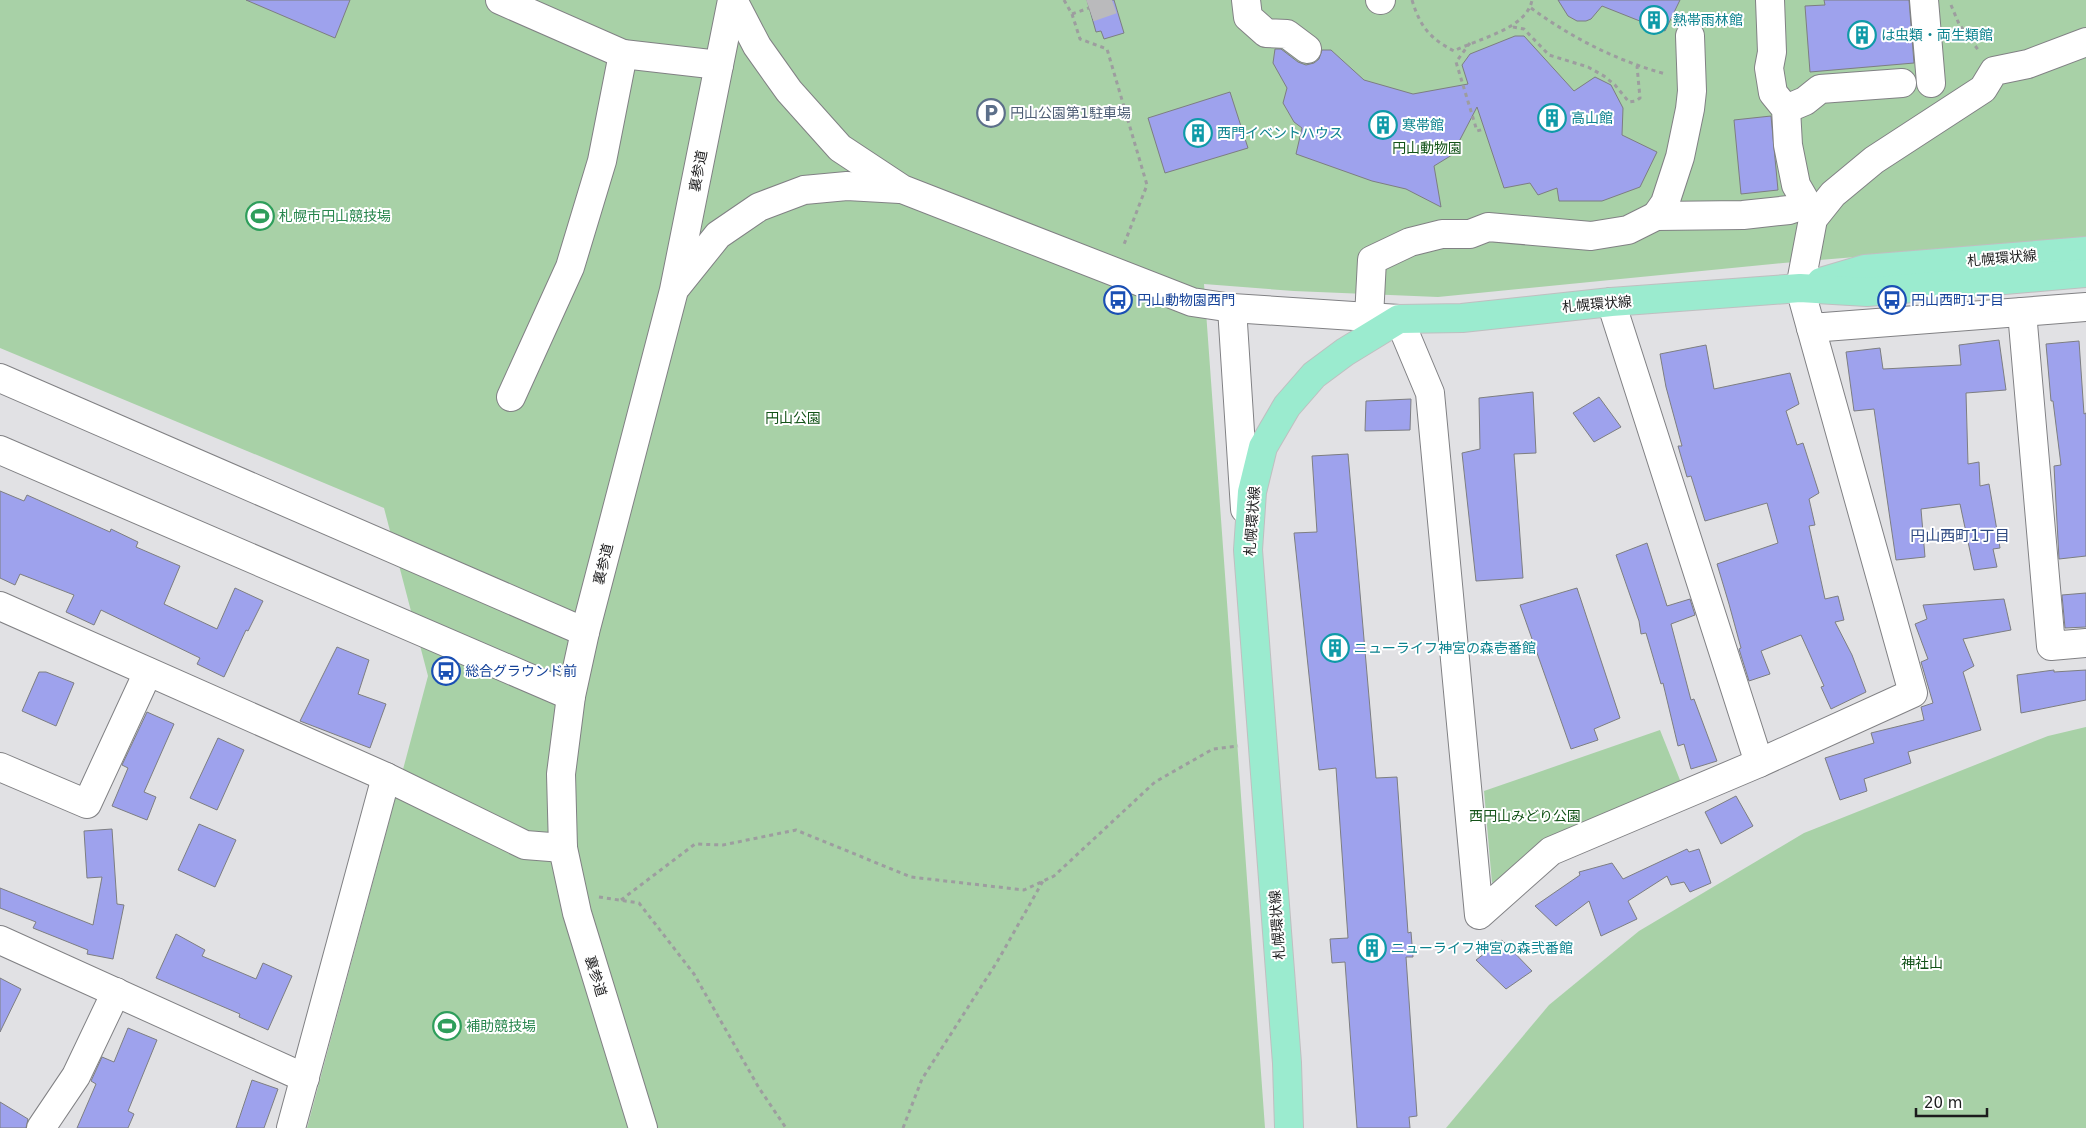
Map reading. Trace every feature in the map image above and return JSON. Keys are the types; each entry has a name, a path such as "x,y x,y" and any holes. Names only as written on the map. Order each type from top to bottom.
{"main road":[{"name":"札幌環状線","path":"1800,288 1865,269 2086,251"},
{"name":"札幌環状線","path":"1289,1128 1287,1063 1248,550 1252,492 1263,447 1287,406 1314,375 1345,352 1399,319 1462,318 1611,302 1800,288 1867,292 2086,273"}],"street":[{"path":"500,0 623,54 719,65"},
{"path":"732,0 757,46 789,91 840,148 902,189 1192,302 1232,308 1399,319 1430,393 1479,915 1551,851 1759,763 1913,693 1800,288 1810,211 1796,184 1788,145 1786,109 1773,93 1769,68 1772,52 1770,0"},
{"name":"裏参道","path":"643,1128 577,913 563,848 561,774 571,696 585,632 674,290 732,0"},
{"path":"1246,0 1248,17 1266,33 1287,34 1307,49"},
{"path":"1924,0 1931,84"},
{"path":"1656,216 1665,203 1680,156 1690,109 1692,91 1690,36"},
{"path":"1369,317 1372,260 1410,242 1442,234 1470,234 1488,227 1591,236 1628,230 1656,216 1743,215 1789,210 1810,211 1874,160 1983,89 1994,71 2028,64 2086,42"},
{"path":"511,397 570,267 602,161 623,54"},
{"path":"1786,109 1805,102 1820,89 1902,83"},
{"path":"674,290 718,235 759,207 804,190 847,186 902,189"},
{"path":"1611,302 1759,763"},
{"path":"1811,328 2086,307"},
{"path":"1232,308 1248,550"},
{"path":"2022,312 2051,646 2086,643"},
{"path":"0,378 548,618 585,632"},
{"path":"0,450 571,696"},
{"path":"0,606 386,777 525,845 563,848"},
{"path":"0,766 87,804 148,672"},
{"path":"291,1128 386,777"},
{"path":"0,940 304,1078"},
{"path":"41,1128 76,1076 116,992"}],"path":[{"path":"1064,0 1072,14 1080,38 1107,49 1147,185 1113,271"},
{"path":"1412,0 1417,18 1428,35 1454,51 1470,42 1513,26 1531,8 1532,0"},
{"path":"1950,0 1959,24 1994,71"},
{"path":"1072,14 1089,8"},
{"path":"1531,8 1616,58 1675,77 1692,91"},
{"path":"1513,26 1524,29 1549,55 1588,67 1604,76 1615,85 1629,102 1640,98 1641,92 1636,66"},
{"path":"1470,42 1456,62 1477,131 1484,129"},
{"path":"621,900 695,844 723,845 796,830 911,877 1024,890 1054,876 1155,782 1213,749 1263,743"},
{"path":"903,1128 922,1079 997,962 1043,881"},
{"path":"573,893 639,903 694,974 759,1088 786,1128"}],"green space":[{"name":"円山公園","path":"0,0 2086,0 2086,238 1783,263 1438,297 1294,291 1204,284 1265,1128 307,1128 428,676 384,508 0,348"},
{"name":"神社山","path":"2086,727 2086,1128 1446,1128 1549,1005 1639,931 1804,833 2048,736"},
{"name":"西円山みどり公園","path":"1660,730 1682,785 1560,839 1492,883 1484,791"}],"building":[{"path":"246,0 350,0 335,38"},
{"path":"1087,0 1114,0 1124,33 1104,39 1101,31 1096,32"},
{"name":"熱帯雨林館","path":"1558,0 1680,0 1665,31 1602,6 1591,19 1577,21 1568,16"},
{"name":"は虫類・両生類館","path":"1824,0 1909,0 1914,63 1810,72 1805,6 1825,5"},
{"path":"1515,36 1524,36 1574,91 1595,77 1611,85 1623,108 1622,135 1657,152 1640,187 1602,201 1559,201 1557,188 1538,195 1530,183 1504,188 1477,107 1452,155 1434,166 1441,207 1406,189 1372,181 1296,154 1302,128 1294,122 1283,103 1287,88 1273,63 1275,49 1281,49 1298,62 1306,65 1314,63 1319,59 1322,50 1331,50 1364,80 1413,94 1468,84 1462,65 1470,54"},
{"name":"西門イベントハウス","path":"1230,92 1248,148 1165,173 1148,118"},
{"path":"1771,116 1778,190 1741,194 1734,120"},
{"path":"1999,340 2006,390 1966,393 1968,464 1979,462 1980,486 1989,484 2000,548 1993,549 1997,567 1974,570 1960,504 1921,509 1925,557 1896,560 1874,409 1854,411 1846,352 1880,348 1883,369 1961,365 1959,345"},
{"path":"2079,341 2084,414 2086,413 2086,556 2059,559 2054,466 2061,465 2053,401 2051,401 2046,344"},
{"path":"1706,345 1714,389 1790,373 1799,404 1786,411 1797,445 1803,443 1819,493 1809,499 1815,525 1809,526 1825,599 1838,596 1844,620 1835,622 1852,655 1866,692 1831,709 1821,687 1824,686 1801,635 1761,651 1770,674 1749,681 1717,564 1778,543 1767,503 1705,521 1691,476 1687,477 1678,446 1682,446 1666,387 1660,354"},
{"path":"1533,392 1536,453 1514,454 1523,578 1476,581 1462,453 1480,449 1479,398"},
{"path":"1599,397 1621,427 1594,442 1573,413"},
{"path":"1411,399 1410,430 1365,431 1366,401"},
{"path":"1348,454 1376,778 1397,777 1408,933 1411,932 1413,957 1406,957 1417,1116 1409,1117 1410,1128 1357,1128 1345,962 1332,963 1330,939 1348,938 1336,768 1319,770 1294,533 1317,532 1312,456"},
{"path":"0,491 24,501 27,495 110,532 111,529 138,542 136,547 180,566 164,604 217,629 235,588 263,601 248,631 246,630 224,677 197,664 200,658 101,610 94,625 66,612 74,595 20,574 15,585 0,578"},
{"path":"1647,543 1667,606 1690,599 1695,615 1671,624 1691,700 1694,699 1717,761 1691,769 1684,744 1678,746 1663,683 1661,684 1646,633 1641,634 1639,621 1616,555"},
{"path":"1577,588 1620,718 1594,729 1598,740 1571,749 1520,605"},
{"path":"2086,593 2086,627 2065,628 2062,595"},
{"path":"2004,599 2011,630 1963,639 1974,666 1963,672 1981,730 1908,752 1911,763 1864,779 1867,791 1840,800 1825,758 1874,743 1871,733 1924,720 1921,707 1933,703 1921,662 1928,659 1915,624 1927,619 1923,605"},
{"path":"337,647 369,660 358,694 386,704 370,748 300,721"},
{"path":"2054,670 2054,672 2086,670 2086,700 2021,713 2017,675"},
{"path":"39,672 46,672 74,683 56,726 22,711"},
{"path":"147,712 174,724 144,792 156,797 147,820 112,806 128,768 122,765"},
{"path":"218,738 244,750 217,810 190,798"},
{"path":"1736,796 1753,826 1721,844 1705,812"},
{"path":"199,824 236,840 215,887 178,870"},
{"path":"112,829 117,904 124,905 113,959 87,954 88,950 33,928 36,922 0,908 0,888 93,925 102,877 87,878 84,831"},
{"path":"1687,849 1689,852 1699,849 1711,883 1690,892 1684,882 1671,885 1667,876 1628,901 1637,919 1601,936 1589,901 1556,926 1535,906 1580,875 1579,872 1612,863 1623,879"},
{"path":"176,934 205,950 202,956 256,979 263,963 292,976 268,1030 239,1017 240,1014 156,978"},
{"path":"1502,940 1532,971 1506,989 1476,960"},
{"path":"0,978 21,989 0,1032"},
{"path":"128,1028 157,1040 128,1111 134,1114 128,1128 77,1128 96,1084 91,1081 102,1057 114,1062"},
{"path":"252,1080 278,1089 264,1128 236,1128"},
{"path":"0,1102 28,1119 26,1128 0,1128"}],"tunnel":[{"path":"1089,8 1112,0"}],"place":[{"name":"熱帯雨林館","path":"1654,20"},
{"name":"は虫類・両生類館","path":"1862,35"},
{"name":"円山公園第1駐車場","path":"991,113"},
{"name":"高山館","path":"1552,118"},
{"name":"寒帯館","path":"1383,125"},
{"name":"西門イベントハウス","path":"1198,133"},
{"name":"札幌市円山競技場","path":"260,216"},
{"name":"円山動物園西門","path":"1118,300"},
{"name":"円山西町1丁目","path":"1892,300"},
{"name":"ニューライフ神宮の森壱番館","path":"1335,648"},
{"name":"総合グラウンド前","path":"446,671"},
{"name":"ニューライフ神宮の森弐番館","path":"1372,948"},
{"name":"補助競技場","path":"447,1026"}],"district":[{"name":"円山西町1丁目","path":"1960,536"}],"park label":[{"name":"円山動物園","path":"1427,148"}]}
